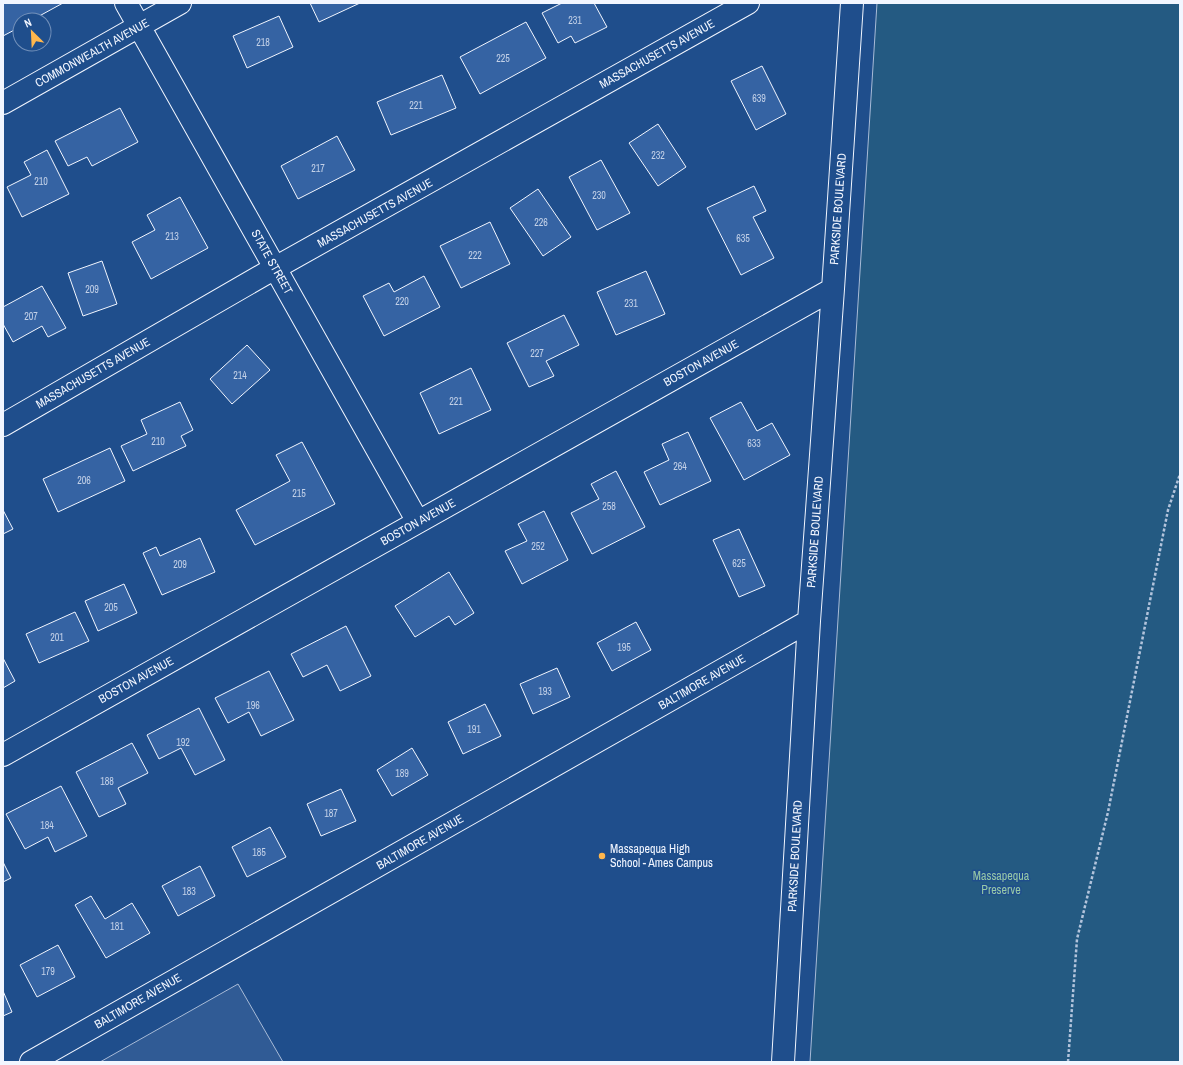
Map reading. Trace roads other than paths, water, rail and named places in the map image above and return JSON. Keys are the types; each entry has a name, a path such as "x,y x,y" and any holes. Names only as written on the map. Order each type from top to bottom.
{"street":[{"name":"STATE STREET","path":"126,3 418,522"},
{"name":"COMMONWEALTH AVENUE","path":"3,103 180,3"},
{"name":"MASSACHUSETTS AVENUE","path":"3,426 275,268 748,3"},
{"name":"PARKSIDE BOULEVARD","path":"783,1062 809,621 852,3"},
{"name":"BOSTON AVENUE","path":"3,754 833,289"},
{"name":"BALTIMORE AVENUE","path":"31,1062 809,621"}],"place":[{"name":"Massapequa High School - Ames Campus","path":"602,856"}],"park label":[{"name":"Massapequa Preserve","path":"1001,883"}]}
